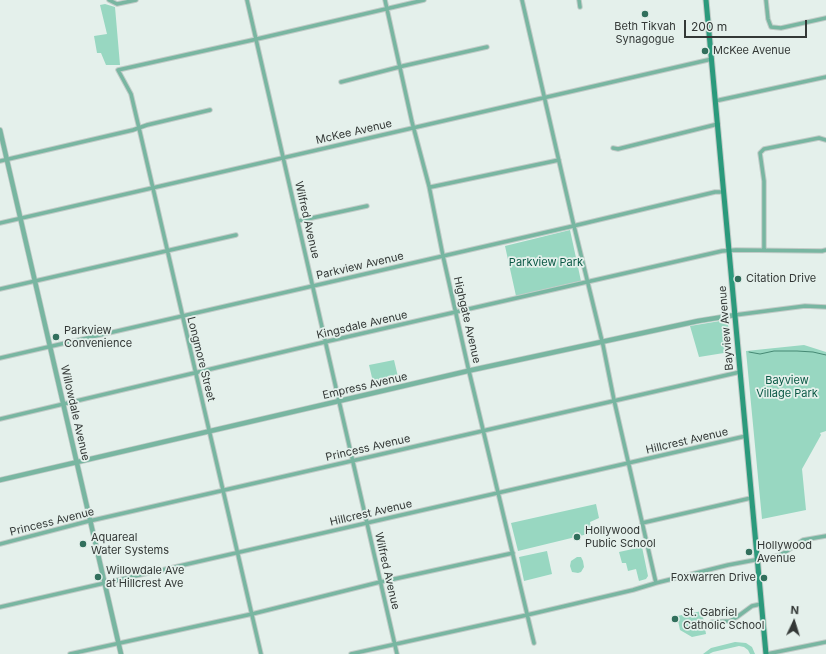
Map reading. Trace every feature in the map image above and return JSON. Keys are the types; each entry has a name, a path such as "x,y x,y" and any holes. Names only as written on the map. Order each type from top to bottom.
{"main road":[{"name":"Bayview Avenue","path":"706,0 751,498 767,654"}],"street":[{"path":"109,0 117,4 136,0"},
{"name":"Wilfred Avenue","path":"247,0 397,654"},
{"name":"Highgate Avenue","path":"385,0 413,127 429,186 443,256 497,493 534,643"},
{"path":"257,39 424,0"},
{"path":"522,0 602,341 656,583"},
{"path":"579,0 580,7"},
{"path":"766,0 768,19 771,27 781,28 826,18"},
{"name":"Longmore Street","path":"257,39 118,70 131,94 261,654"},
{"path":"341,82 400,66 487,47"},
{"name":"McKee Avenue","path":"0,222 712,59"},
{"path":"716,101 826,77"},
{"path":"0,161 210,110"},
{"path":"613,148 618,149 718,124"},
{"name":"Willowdale Avenue","path":"0,130 121,654"},
{"path":"764,250 764,181 760,153 764,149 819,138 826,140"},
{"path":"429,186 431,187 559,160"},
{"name":"Parkview Avenue","path":"0,358 716,192 724,192"},
{"path":"298,221 367,206"},
{"path":"0,289 236,235"},
{"name":"Kingsdale Avenue","path":"0,419 729,250 826,250"},
{"path":"735,315 805,306 826,307"},
{"name":"Empress Avenue","path":"0,480 602,341 698,321 735,315"},
{"name":"Princess Avenue","path":"0,544 91,521 223,492 352,460 740,372"},
{"name":"Hillcrest Avenue","path":"0,607 237,554 746,436"},
{"path":"642,523 751,498"},
{"path":"351,654 395,643 527,615 784,553 803,540 826,536"},
{"path":"70,654 252,614 381,582 513,553"},
{"path":"712,622 730,621 752,606 761,604"},
{"path":"767,654 826,642"}],"green space":[{"path":"105,4 115,7 120,65 106,65 101,53 97,53 94,36 107,34 100,5"},
{"name":"Parkview Park","path":"570,230 581,281 516,296 505,246"},
{"path":"720,321 728,322 730,352 699,357 690,326"},
{"name":"Bayview Village Park","path":"804,345 826,352 826,431 820,433 821,435 802,469 806,510 762,519 746,351"},
{"path":"394,360 399,381 374,386 369,365"},
{"path":"596,504 599,518 590,522 592,533 518,551 511,523"},
{"path":"642,547 648,576 646,579 639,581 636,569 628,571 626,563 622,563 619,552"},
{"path":"547,551 552,574 524,581 519,557"},
{"path":"577,557 581,557 584,567 581,572 578,573 572,572 570,566 571,561"},
{"path":"702,611 706,634 692,637 680,630 677,616"},
{"path":"735,642 746,643 752,647 755,654 750,654 744,647 739,646 709,654 703,654 711,648"}],"waterway":[{"path":"749,352 760,354 774,351 797,351 826,355"}],"place":[{"name":"Beth Tikvah Synagogue","path":"645,14"},
{"name":"McKee Avenue","path":"705,51"},
{"name":"Citation Drive","path":"738,279"},
{"name":"Parkview Convenience","path":"56,337"},
{"name":"Hollywood Public School","path":"577,537"},
{"name":"Aquareal Water Systems","path":"83,544"},
{"name":"Hollywood Avenue","path":"749,552"},
{"name":"Willowdale Ave at Hillcrest Ave","path":"98,577"},
{"name":"Foxwarren Drive","path":"764,578"},
{"name":"St. Gabriel Catholic School","path":"675,619"}]}
